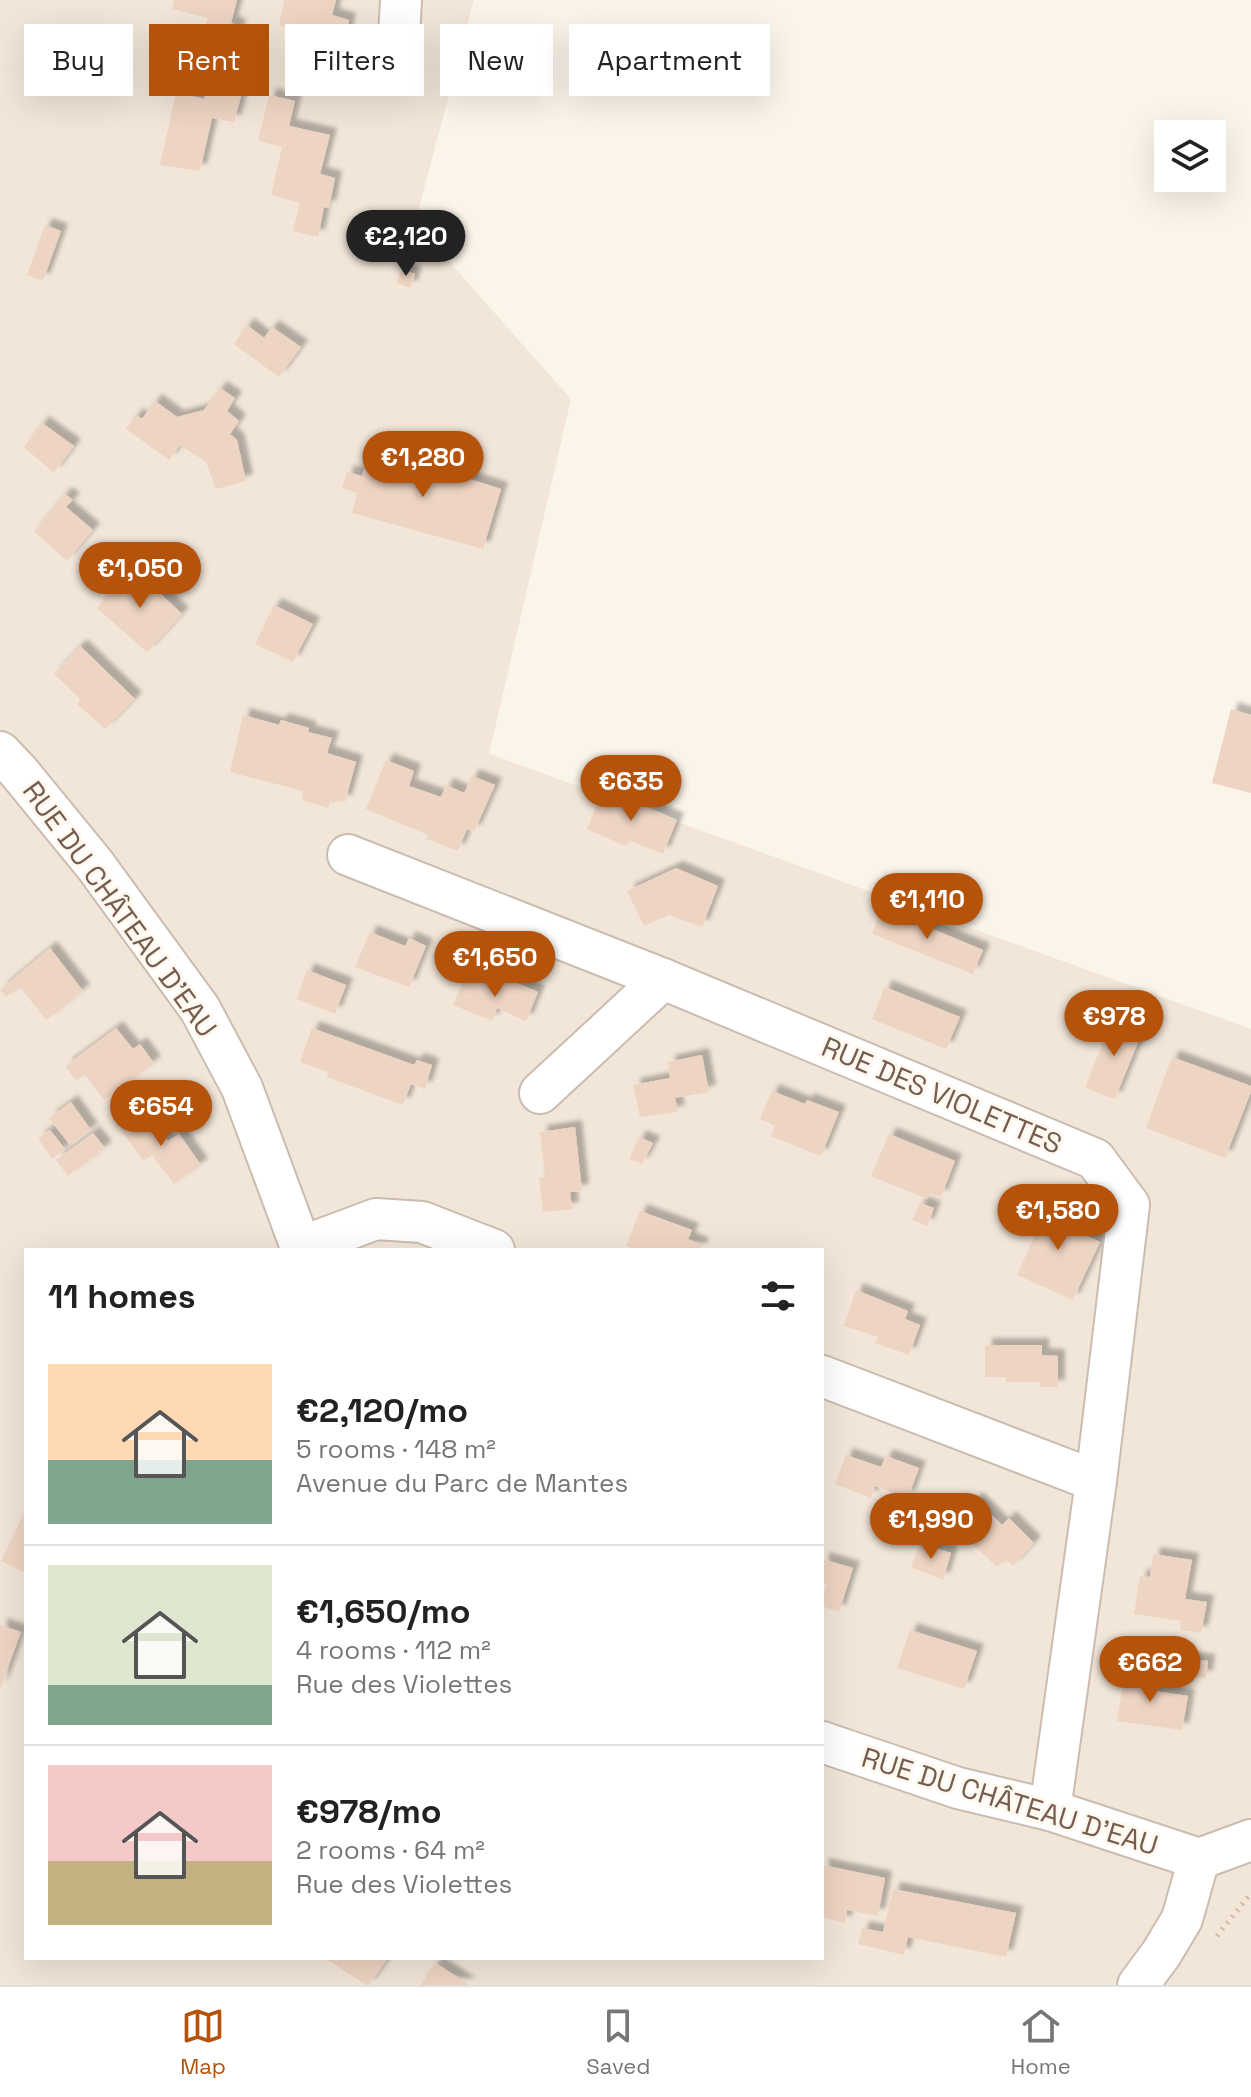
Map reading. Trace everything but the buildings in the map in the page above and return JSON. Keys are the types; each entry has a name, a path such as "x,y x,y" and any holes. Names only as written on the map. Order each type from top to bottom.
{"street":[{"path":"400,24 401,0"},
{"name":"RUE DU CHÂTEAU D'EAU","path":"0,752 95,865 200,1009 242,1088 301,1248"},
{"name":"RUE DES VIOLETTES","path":"348,855 663,979 1095,1159 1129,1205 1096,1481 1050,1810"},
{"path":"540,1093 663,979"},
{"path":"304,1248 376,1219 422,1222 489,1248"},
{"path":"824,1377 1096,1481"},
{"name":"RUE DU CHÂTEAU D'EAU","path":"824,1743 958,1788 1050,1810 1199,1859"},
{"path":"1138,1985 1182,1919 1199,1859 1251,1840"}],"path":[{"path":"1216,1937 1251,1893"}],"shaded area":[{"path":"0,0 474,0 468,24 440,24 440,96 449,96 415,223 571,399 489,754 1251,1029 1251,1985 0,1985"}]}
